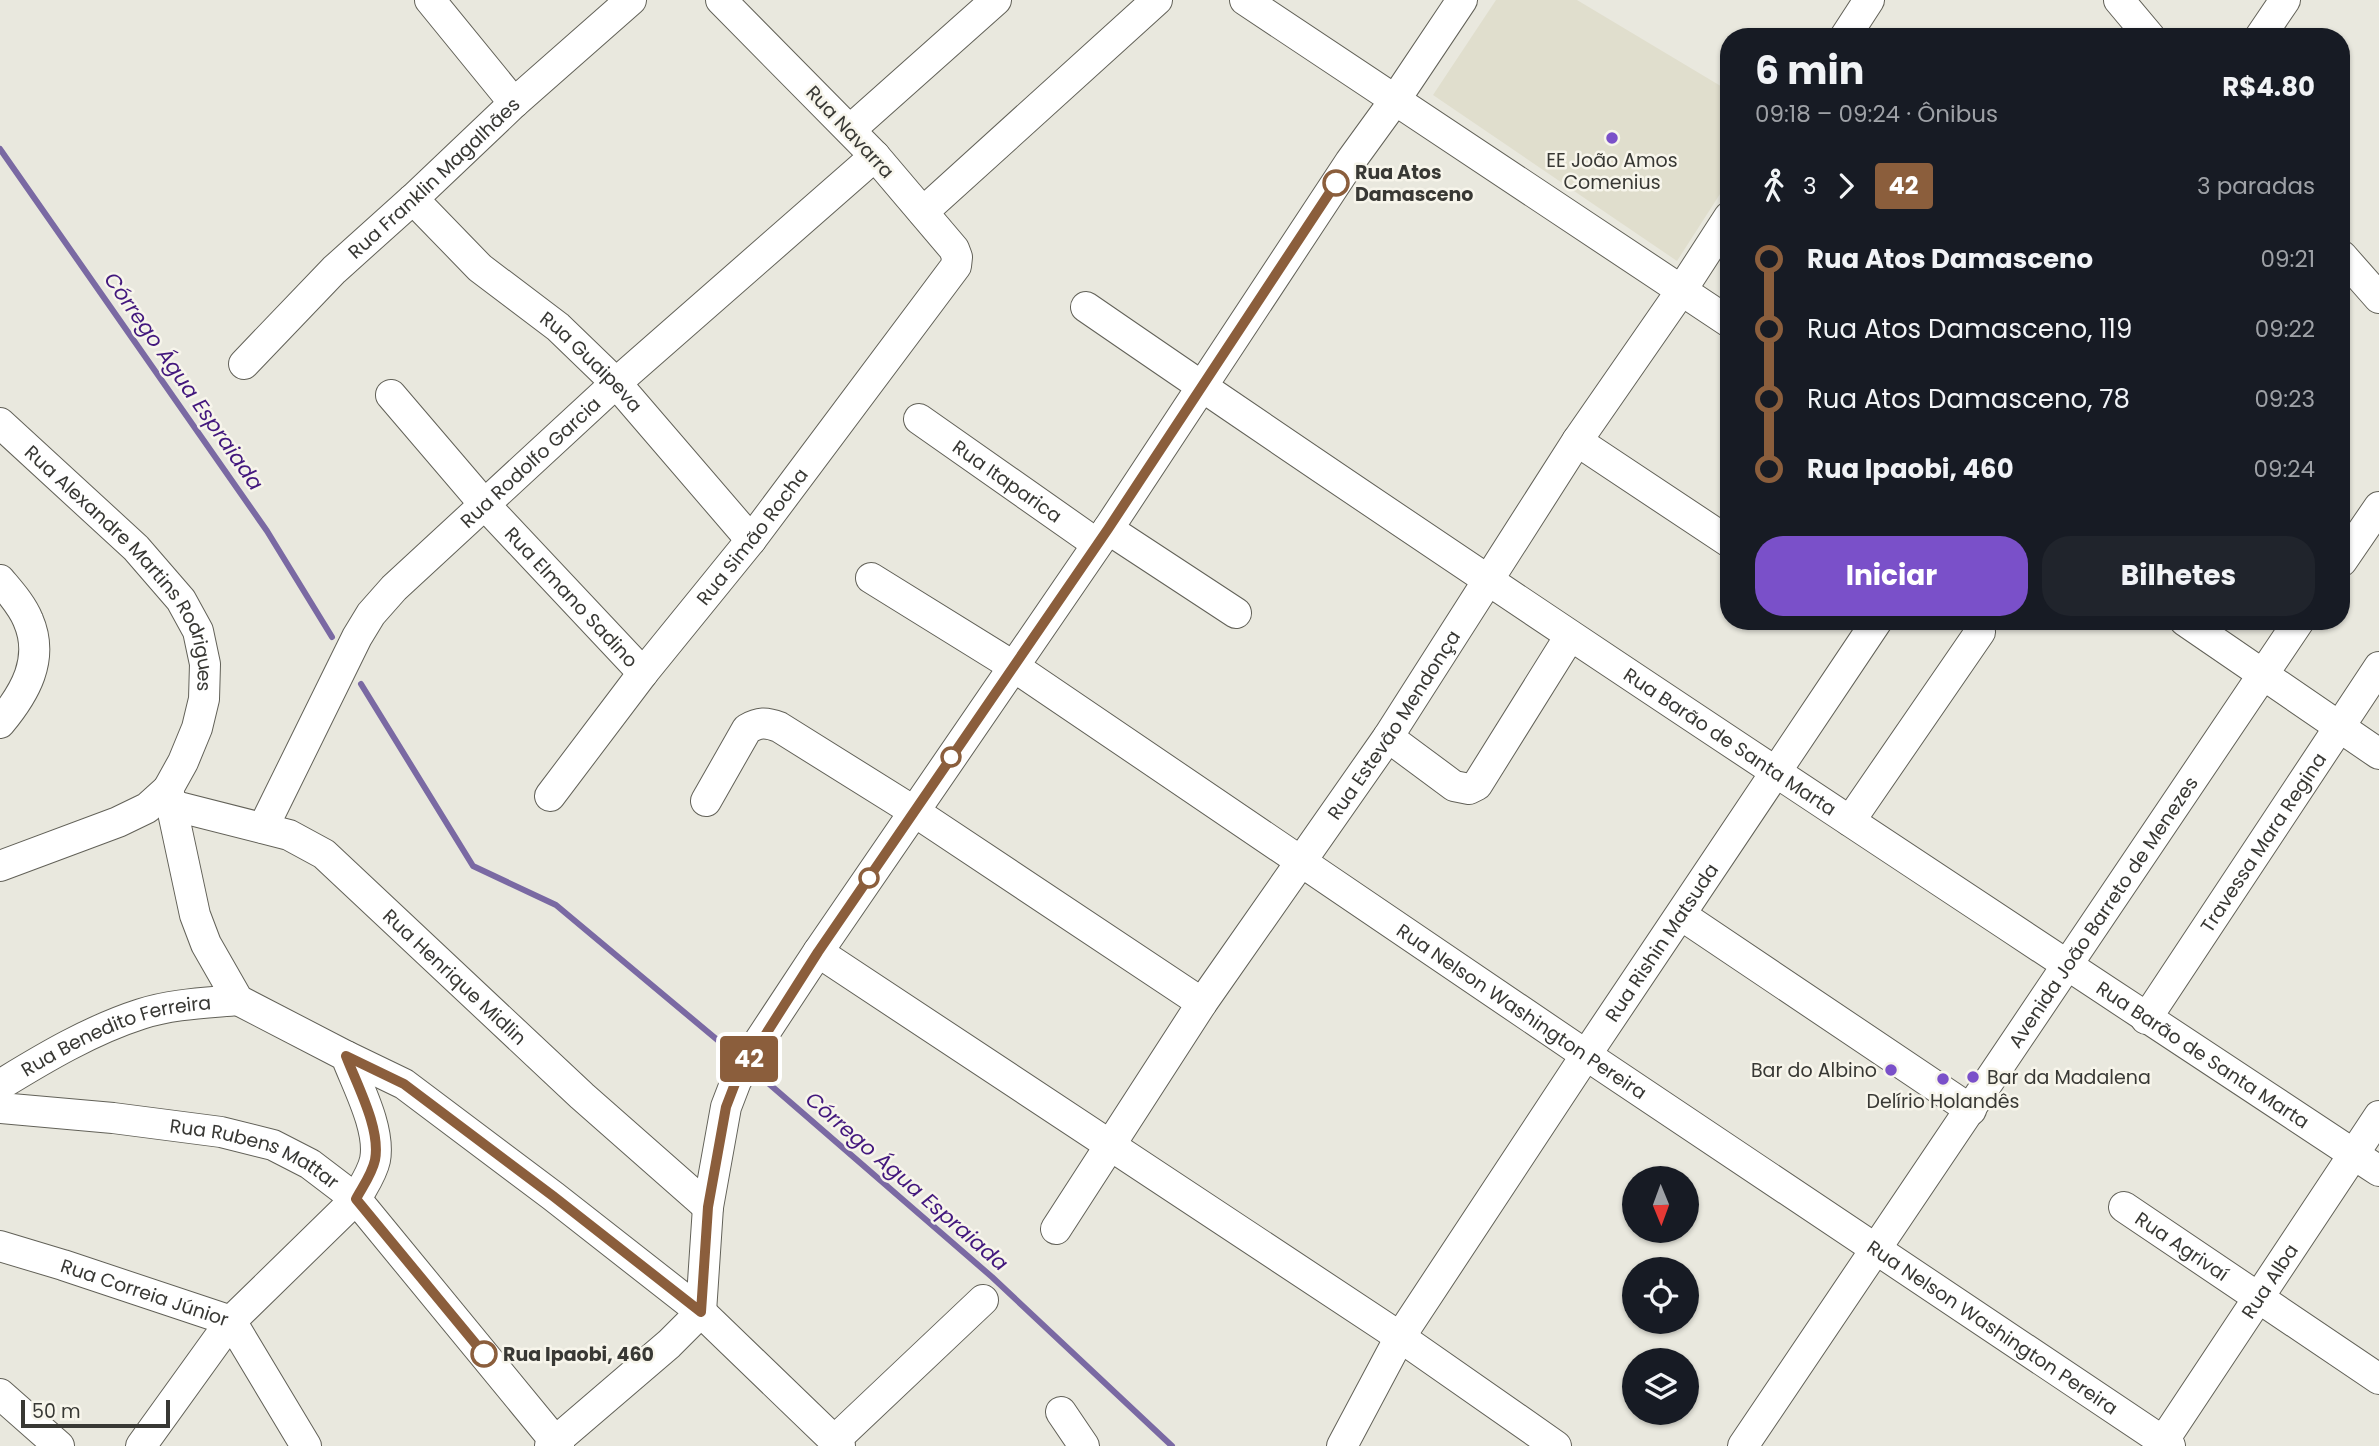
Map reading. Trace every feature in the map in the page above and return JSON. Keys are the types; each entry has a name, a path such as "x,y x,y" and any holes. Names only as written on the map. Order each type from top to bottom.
{"street":[{"path":"430,0 514,103"},
{"name":"Rua Franklin Magalhães","path":"244,364 334,270 514,103 631,0"},
{"name":"Rua Navarra","path":"721,0 875,156 954,249 957,257 951,276"},
{"path":"850,130 996,0"},
{"path":"923,212 1157,0"},
{"path":"1245,0 1720,316"},
{"path":"555,1444 701,1312 708,1207 726,1107 736,1081 818,952 1102,536 1349,162 1395,100 1462,0"},
{"path":"1851,28 1869,0"},
{"path":"2119,0 2142,28"},
{"path":"2266,28 2285,0"},
{"name":"Rua Rodolfo Garcia","path":"263,828 357,637 394,588 615,383 875,156"},
{"name":"Rua Guaipeva","path":"413,199 480,268 558,327 615,383 751,540"},
{"name":"Rua Estevão Mendonça","path":"1056,1229 1202,1003 1388,737 1577,441 1720,231"},
{"path":"2350,265 2379,298"},
{"name":"Rua Simão Rocha","path":"550,796 643,673 751,540 951,276"},
{"name":"Rua Barão de Santa Marta","path":"1086,307 1570,636 2379,1171"},
{"name":"Rua Elmano Sadino","path":"391,395 485,505 643,673"},
{"name":"Rua Itaparica","path":"919,419 1102,536 1236,614"},
{"name":"Rua Alexandre Martins Rodrigues","path":"0,423 136,548 181,600 198,631 205,664 204,699 197,728 169,797 118,822 0,866"},
{"path":"1577,441 1720,536"},
{"path":"2350,549 2379,507"},
{"name":"Rua Nelson Washington Pereira","path":"871,578 1013,666 2164,1444"},
{"path":"0,580 28,619 35,649 34,664 6,707"},
{"name":"Rua Rishin Matsuda","path":"1342,1446 1400,1337 1776,773 1862,630"},
{"path":"2198,630 2379,754"},
{"name":"Avenida João Barreto de Menezes","path":"1743,1446 2293,630"},
{"path":"1850,821 1980,632"},
{"path":"1388,737 1454,786 1469,789 1477,785 1570,636"},
{"name":"Travessa Mara Regina","path":"2146,1019 2379,667"},
{"path":"705,801 747,729 767,723 779,727 915,811 1202,1003"},
{"path":"169,797 195,915 206,944 237,1000 404,1084 701,1312 838,1443 983,1300"},
{"name":"Rua Henrique Midlin","path":"169,797 289,835 324,854 582,1096 708,1207"},
{"path":"1681,915 1971,1110"},
{"path":"818,952 1400,1337 1556,1446"},
{"name":"Rua Benedito Ferreira","path":"0,1085 30,1066 96,1032 141,1014 187,1004 237,1000"},
{"path":"141,1446 231,1321 356,1199 371,1174 376,1146 374,1132 346,1056"},
{"path":"0,1062 30,1066"},
{"name":"Rua Rubens Mattar","path":"0,1108 113,1118 234,1135 273,1145 310,1164 356,1199 555,1444"},
{"name":"Rua Alba","path":"2164,1444 2257,1298 2379,1116"},
{"name":"Rua Agrivaí","path":"2124,1207 2379,1379"},
{"name":"Rua Correia Júnior","path":"0,1247 231,1321 306,1446"},
{"path":"0,1394 59,1446"},
{"path":"1061,1412 1084,1446"}],"shaded area":[{"name":"EE João Amos Comenius","path":"1496,0 1577,0 1720,86 1720,194 1677,261 1433,95"}],"waterway":[{"name":"Córrego Água Espraiada","path":"0,149 267,531 332,637"},
{"name":"Córrego Água Espraiada","path":"361,684 473,866 556,905 739,1058"},
{"name":"Córrego Água Espraiada","path":"753,1070 992,1277 1172,1446"}],"bus line":[{"name":"42","path":"484,1354 356,1199 371,1174 376,1146 374,1132 346,1056 404,1084 701,1312 708,1207 726,1107 736,1081 818,952 1108,529 1336,183"}],"place":[{"name":"EE João Amos Comenius","path":"1612,138"},
{"name":"Rua Atos Damasceno","path":"1336,183"},
{"name":"Bar do Albino","path":"1891,1070"},
{"name":"Bar da Madalena","path":"1973,1077"},
{"name":"Delírio Holandês","path":"1943,1079"},
{"name":"Rua Ipaobi, 460","path":"484,1354"}]}
